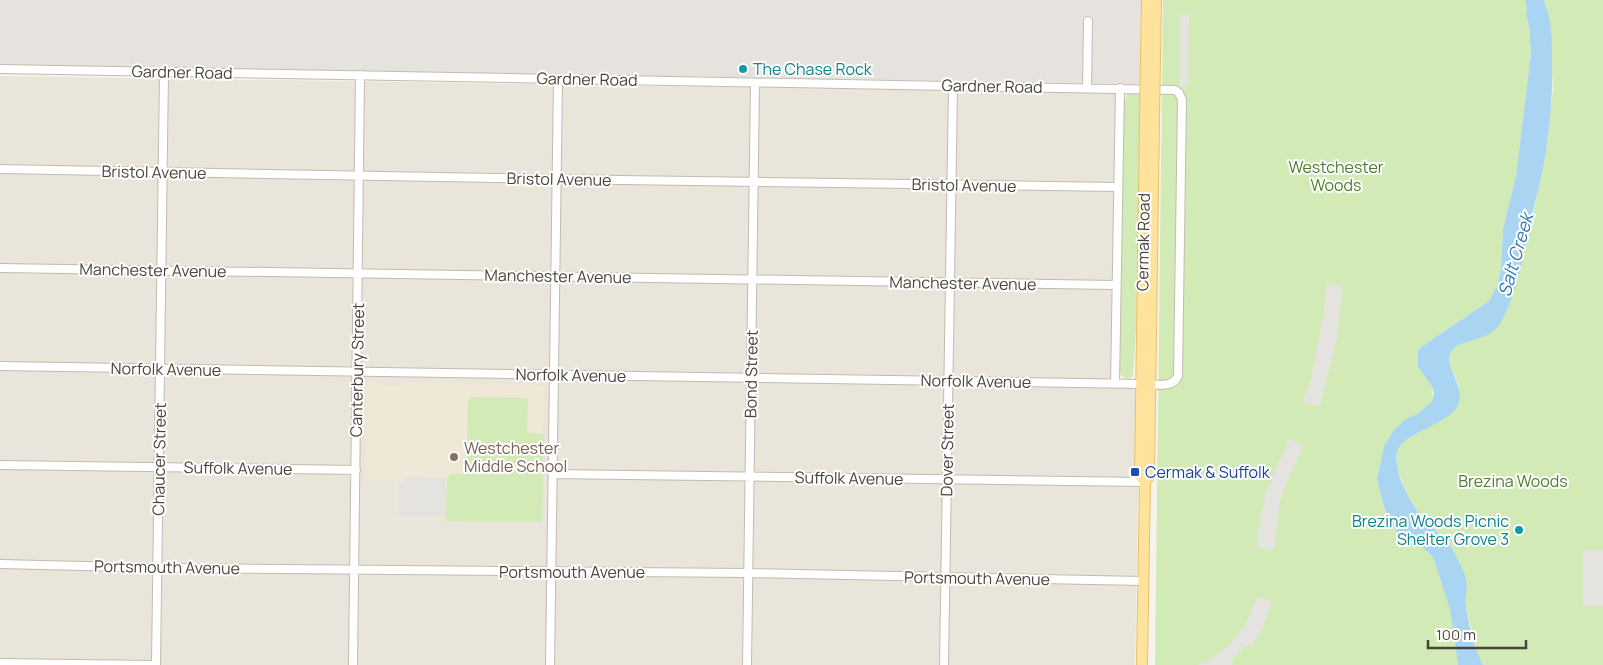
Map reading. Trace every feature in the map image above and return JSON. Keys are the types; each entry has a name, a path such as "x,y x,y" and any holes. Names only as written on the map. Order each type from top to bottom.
{"main road":[{"name":"Cermak Road","path":"1142,665 1145,482 1140,476 1146,384 1149,118 1147,0"},
{"name":"Cermak Road","path":"1149,118 1156,0"}],"street":[{"path":"1087,88 1088,21"},
{"name":"Gardner Road","path":"0,69 1175,90 1179,93 1182,100 1178,376 1176,381 1170,384 1146,384"},
{"name":"Chaucer Street","path":"155,665 158,568 164,72"},
{"name":"Canterbury Street","path":"353,665 360,76"},
{"path":"550,665 558,79"},
{"name":"Bond Street","path":"747,665 755,83"},
{"name":"Dover Street","path":"944,665 953,86"},
{"name":"Cermak Road","path":"1115,384 1120,88"},
{"name":"Bristol Avenue","path":"0,169 1118,187"},
{"name":"Manchester Avenue","path":"0,268 1116,285"},
{"name":"Norfolk Avenue","path":"0,366 1146,384"},
{"name":"Suffolk Avenue","path":"0,465 356,470"},
{"name":"Suffolk Avenue","path":"552,474 1145,482"},
{"name":"Portsmouth Avenue","path":"0,564 158,568 748,573 1143,581"},
{"path":"0,663 155,665"}],"shaded area":[{"path":"0,0 1141,0 1140,84 0,65"},
{"path":"1180,13 1189,14 1188,86 1179,86"},
{"path":"0,76 1116,93 1111,386 1140,387 1135,665 0,665"},
{"path":"1326,284 1343,287 1337,339 1320,407 1303,402 1314,365 1324,312"},
{"name":"Westchester Middle School","path":"366,382 379,385 401,385 403,383 544,385 542,522 396,520 396,481 365,480"},
{"path":"1289,439 1304,446 1289,476 1280,501 1274,550 1257,548 1259,524 1266,492"},
{"path":"404,477 446,478 446,517 398,517 398,483 404,483"},
{"path":"1583,550 1603,550 1603,606 1583,606"},
{"path":"1264,597 1272,603 1263,628 1251,646 1245,646 1232,659 1232,665 1197,665 1212,658 1230,644 1245,626 1256,599"}],"green space":[{"name":"Westchester Woods","path":"1163,0 1525,0 1531,53 1516,176 1503,229 1501,269 1498,284 1489,301 1424,345 1418,367 1432,387 1432,403 1417,414 1406,419 1384,446 1377,479 1383,503 1410,542 1421,544 1433,557 1450,609 1458,665 1155,665"},
{"name":"Brezina Woods","path":"1544,0 1603,0 1603,665 1483,665 1478,656 1466,607 1466,580 1452,547 1441,534 1427,523 1408,498 1397,468 1397,450 1405,441 1421,431 1460,397 1459,384 1449,359 1451,351 1466,342 1478,339 1528,235 1546,149 1553,90 1550,21"},
{"path":"1140,93 1136,328 1133,377 1126,379 1120,374 1119,369 1123,102 1127,95"},
{"path":"472,397 528,398 527,433 544,434 542,522 446,521 447,478 451,474 463,473 467,469 468,400"}],"water":[{"name":"Salt Creek","path":"1525,0 1544,0 1552,36 1552,90 1544,163 1516,286 1507,310 1496,329 1490,334 1461,344 1451,352 1449,358 1450,365 1460,394 1455,410 1442,420 1406,440 1397,452 1398,470 1410,500 1422,517 1450,544 1466,579 1468,620 1483,665 1458,665 1450,609 1433,557 1421,545 1401,537 1392,526 1383,503 1377,479 1384,446 1394,430 1406,419 1417,414 1432,402 1434,393 1431,385 1418,367 1418,351 1489,301 1498,284 1501,269 1503,229 1516,176 1531,53"}],"place":[{"name":"The Chase Rock","path":"743,69"},
{"name":"Westchester Middle School","path":"454,457"},
{"name":"Cermak & Suffolk","path":"1135,472"},
{"name":"Brezina Woods Picnic Shelter Grove 3","path":"1519,530"}]}
